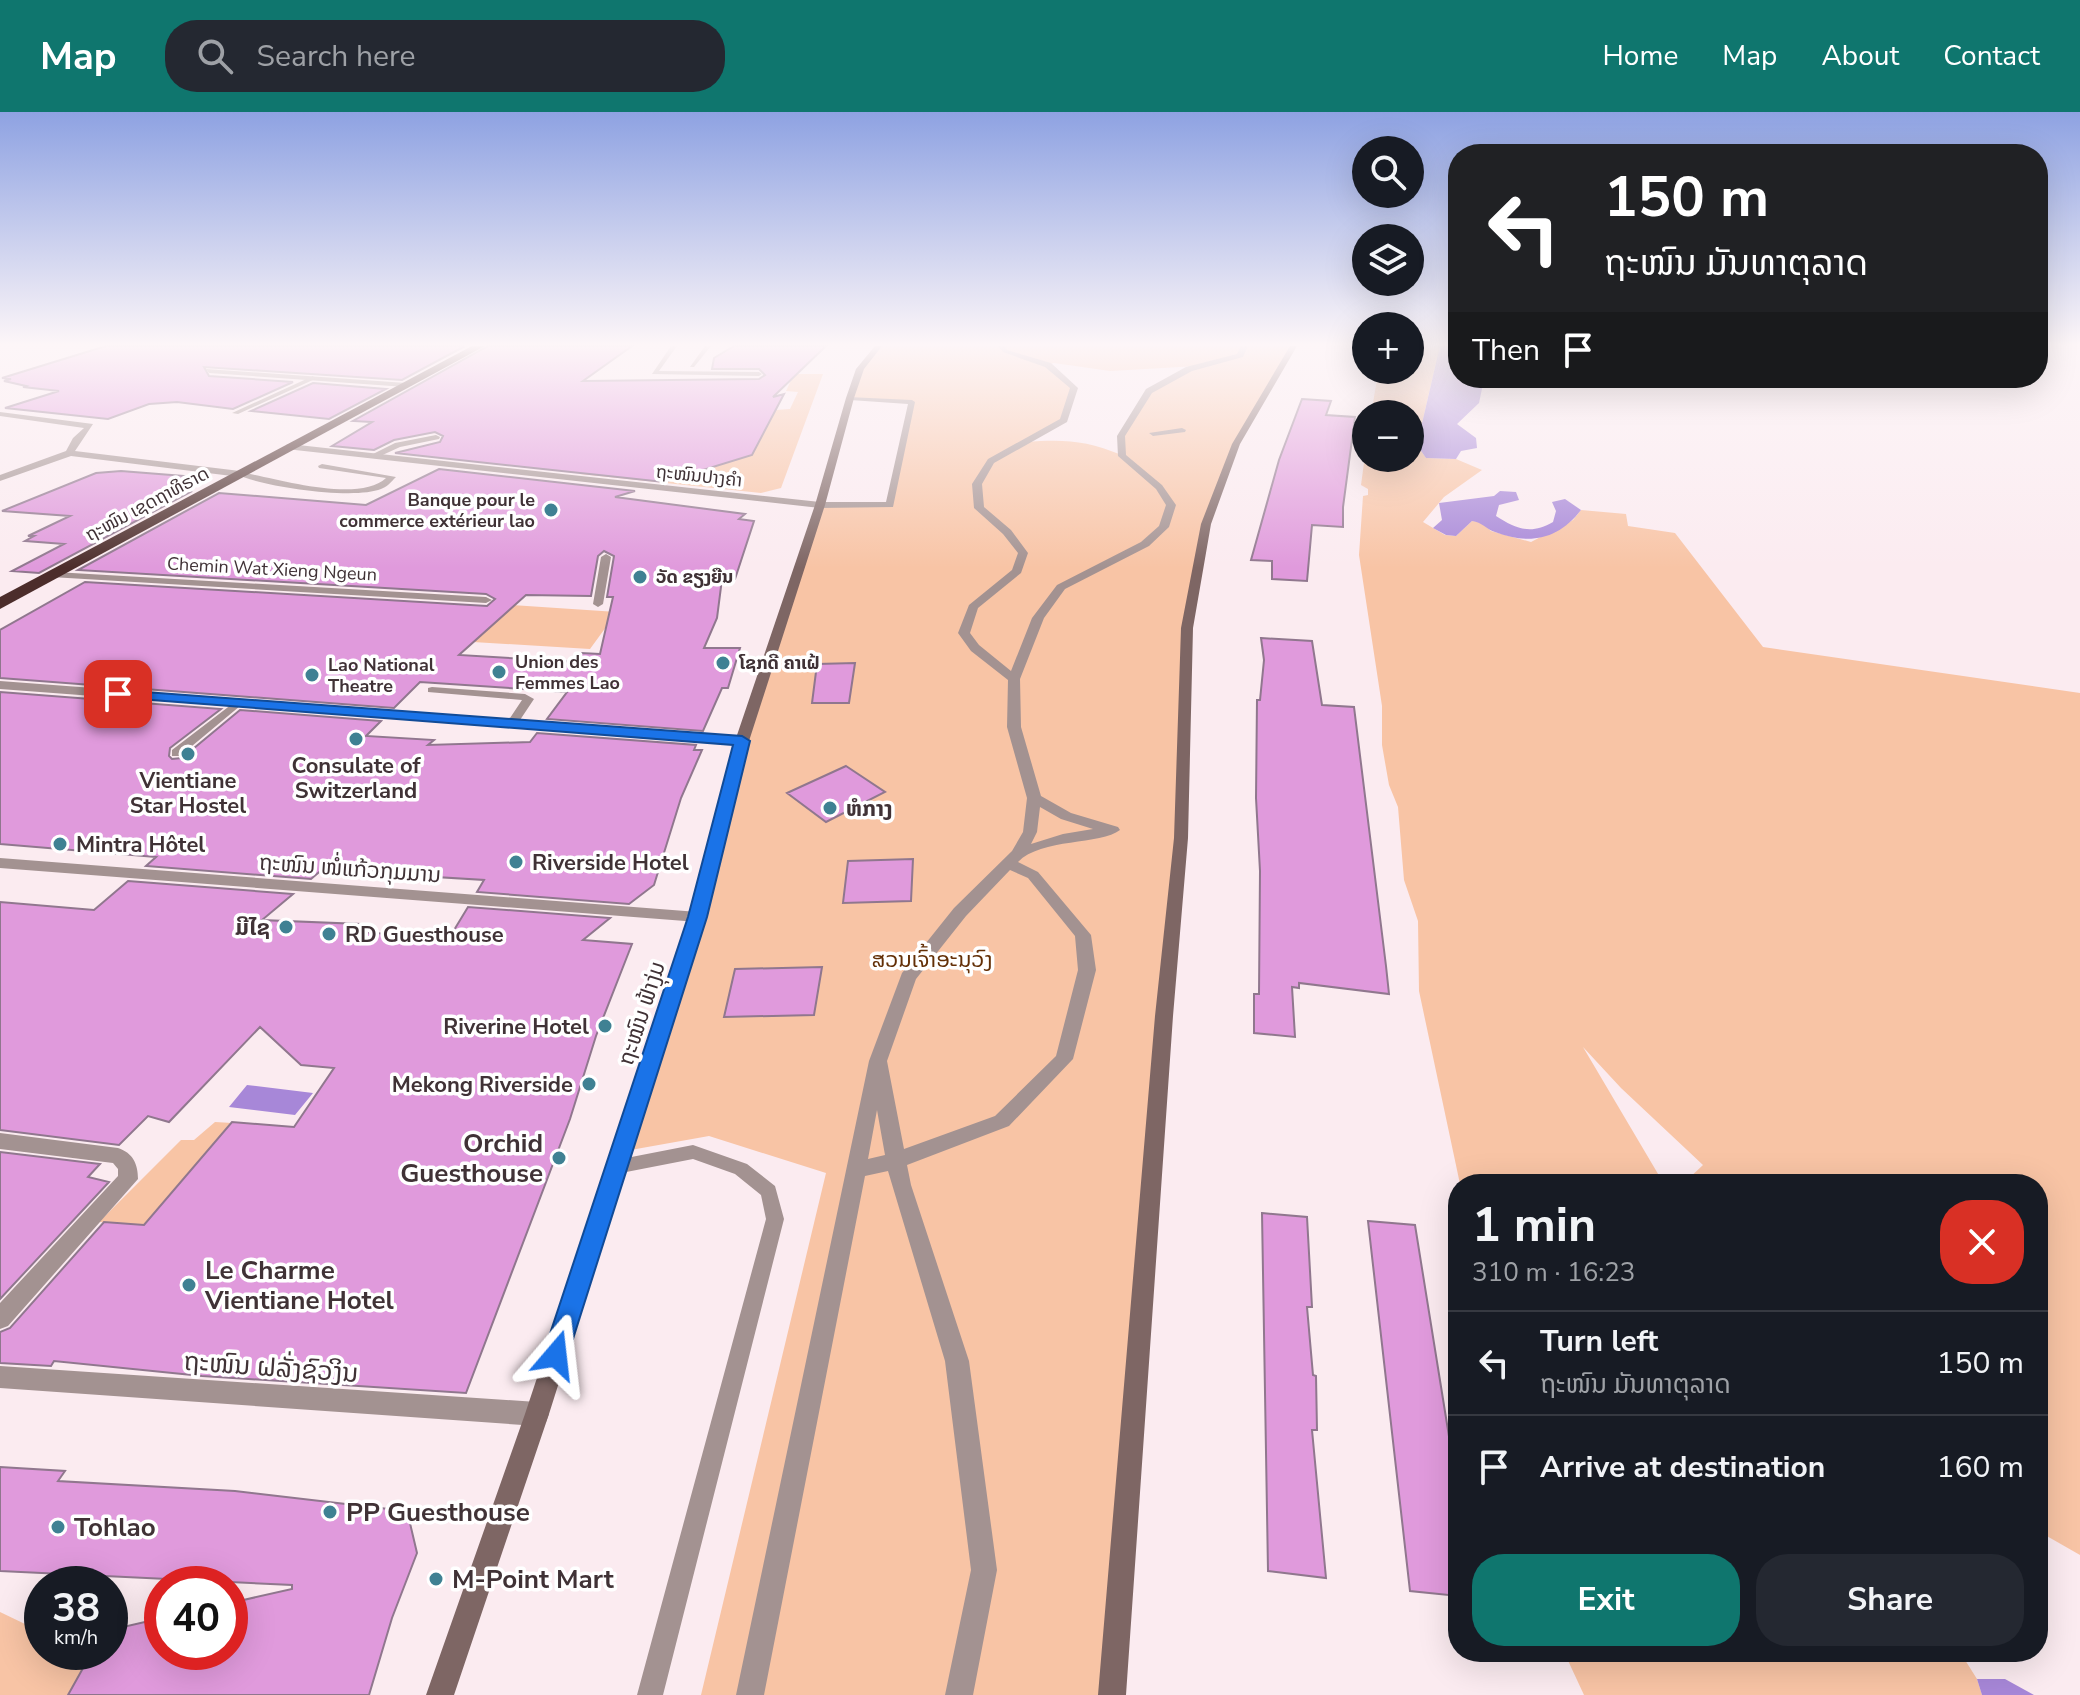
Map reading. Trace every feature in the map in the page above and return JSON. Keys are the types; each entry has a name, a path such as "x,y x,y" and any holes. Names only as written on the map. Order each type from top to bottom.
{"highway":[{"name":"ຖະໜົນ ເຊດຖາທິຣາດ","path":"0,604 340,420"}],"street":[{"path":"44,420 90,426 76,440 70,453"},
{"name":"ຖະໝົນ ຟ້າງຸ່ມ","path":"440,1695 537,1414 698,917 742,741 783,607 820,505 844,420"},
{"path":"1014,679 975,648 964,633 973,607 1017,571 1023,553 1007,532 979,508 977,484 991,461 1064,420"},
{"path":"750,1695 878,1061 908,977 960,912 1013,858 1030,832 1034,798 1014,727 1014,679 1038,618 1061,587 1145,544 1164,527 1171,505 1159,487 1122,456 1121,436 1131,420"},
{"path":"1112,1695 1164,1016 1181,838 1187,628 1211,510 1236,444 1250,420"},
{"path":"1153,433 1182,430"},
{"name":"ຖະໜົນປາງຄໍາ","path":"289,447 820,505"},
{"path":"0,478 70,453 240,474"},
{"name":"Chemin Wat Xieng Ngeun","path":"55,575 486,600"},
{"path":"0,685 742,741"},
{"path":"1013,858 1063,838 1113,830 1066,816 1034,798"},
{"path":"856,1170 896,1161 1002,1121 1064,1059 1087,970 1083,935 1033,875 1013,858"},
{"name":"ຖະໜົນ ໜໍ່ແກ້ວກຸມມານ","path":"0,863 698,917"},
{"path":"878,1061 896,1161 957,1361 984,1570 959,1695"},
{"path":"0,1141 118,1156 128,1166 128,1179 0,1319"},
{"name":"ຖະໜົນ ຝລັ່ງຊົວງິນ","path":"0,1377 537,1414"}],"lane":[{"path":"820,505 890,505 908,420"},
{"path":"373,456 398,445 436,437"},
{"path":"240,474 348,493 371,492 388,485 392,477 322,466"},
{"path":"598,604 606,557"},
{"path":"432,690 525,697 527,703 512,724"},
{"path":"176,753 236,704"},
{"path":"616,1167 693,1152 741,1169 769,1191 775,1219 650,1695"}],"green space":[{"path":"746,420 806,420 781,488 761,493 580,474"},
{"name":"ສວນເຈົ້າອະນຸວົງ","path":"908,420 1064,420 1025,442 1074,442 1122,455 1121,436 1131,420 1250,420 1236,444 1206,524 1187,628 1181,838 1115,1695 701,1695 826,1173 709,1136 625,1151 742,741 820,505 890,505"},
{"path":"1424,455 1426,458 1456,459 1482,470 1444,497 1423,522 1445,535 1456,536 1472,521 1481,522 1491,531 1531,542 1573,520 1581,510 1626,514 1628,526 1675,533 1763,647 2080,693 2080,1555 2048,1537 2048,1174 1693,1174 1703,1165 1621,1088 1583,1047 1658,1174 1458,1174 1419,991 1418,921 1404,880 1398,807 1389,785 1382,745 1382,706 1359,555 1363,496 1368,495 1368,489 1361,485 1363,472 1424,472"},
{"path":"495,604 617,612 590,649 473,642"},
{"path":"215,1122 250,1124 219,1138 144,1225 99,1222 181,1140 194,1140"},
{"path":"0,1612 24,1624 24,1670 82,1670 69,1695 0,1695"},
{"path":"1569,1662 1966,1662 1982,1695 1584,1695"}],"shaded area":[{"path":"1424,420 1461,420 1457,424 1476,438 1477,448 1461,451 1456,459 1426,458"},
{"path":"1500,491 1516,492 1519,500 1499,505 1496,516 1524,529 1553,522 1556,511 1552,502 1565,499 1581,510 1553,534 1531,539 1508,536 1472,521 1456,536 1433,528 1442,520 1439,503 1494,496"},
{"path":"247,1085 313,1093 295,1115 229,1107"},
{"path":"1977,1679 2005,1679 2034,1695 1982,1695"}],"building":[{"path":"770,420 752,455 664,482 395,453 440,442 443,436 435,432 394,440 374,450 332,446 372,422 353,421"},
{"path":"1294,420 1352,420 1343,527 1312,525 1307,581 1272,579 1272,561 1251,560 1279,460"},
{"path":"439,469 635,491 615,497 745,514 739,519 754,521 735,579 722,579 717,618 704,648 740,648 728,688 722,688 703,731 547,719 567,692 420,682 394,708 0,678 0,630 85,582 487,606 495,599 486,594 78,570 219,493 366,505","holes":["604,551 614,556 607,597 613,597 600,654 581,653 574,662 459,655 526,595 591,596 598,556"]},
{"path":"121,471 209,478 184,491 192,491 39,573 12,571 64,544 25,541 34,536 28,536 70,516 2,511 96,473"},
{"path":"1261,638 1312,641 1322,705 1354,707 1389,994 1299,983 1299,988 1292,987 1295,1037 1254,1033 1254,994 1259,994 1260,871 1256,798 1257,700 1260,700 1264,660"},
{"path":"855,663 849,703 812,703 817,664"},
{"path":"0,692 221,709 170,748 169,756 172,759 182,758 240,710 381,721 366,736 434,740 428,745 530,742 537,733 696,745 694,750 702,750 681,798 654,885 629,904 477,892 484,880 388,872 324,868 311,879 146,866 156,857 0,844"},
{"name":"ຫໍກາງ","path":"846,766 885,792 826,822 787,793"},
{"path":"913,859 911,901 843,903 848,861"},
{"path":"128,881 293,894 262,920 360,924 354,931 448,940 468,907 610,918 583,940 632,944 596,1036 570,1119 466,1393 202,1376 54,1361 51,1366 0,1363 0,1332 10,1328 104,1222 144,1225 232,1122 294,1127 334,1068 301,1065 260,1027 169,1122 148,1116 119,1145 0,1130 0,902 94,910"},
{"path":"822,967 814,1015 724,1017 735,969"},
{"path":"0,1152 100,1164 88,1177 109,1182 0,1299"},
{"path":"1262,1213 1307,1217 1312,1307 1307,1307 1313,1375 1316,1376 1317,1430 1312,1430 1326,1578 1268,1571"},
{"path":"1368,1221 1415,1225 1448,1430 1448,1595 1410,1591"},
{"path":"0,1467 65,1471 58,1481 235,1491 397,1510 409,1519 417,1553 392,1618 369,1695 68,1695 82,1670 128,1670 128,1626 144,1622 144,1670 248,1670 248,1599 292,1589 292,1585 248,1583 248,1566 144,1566 144,1578 128,1577 128,1566 24,1566 24,1572 0,1571"}],"place":[{"name":"Banque pour le commerce extérieur lao","path":"551,510"},
{"name":"ວັດ ຂຽງຍືນ","path":"640,577"},
{"name":"ໂຊກດີ ຄາເຝ້","path":"723,663"},
{"name":"Union des Femmes Lao","path":"499,672"},
{"name":"Lao National Theatre","path":"312,675"},
{"name":"Consulate of Switzerland","path":"356,739"},
{"name":"Vientiane Star Hostel","path":"188,754"},
{"name":"ຫໍກາງ","path":"830,808"},
{"name":"Mintra Hôtel","path":"60,844"},
{"name":"Riverside Hotel","path":"516,862"},
{"name":"ມີໄຊ","path":"286,927"},
{"name":"RD Guesthouse","path":"329,934"},
{"name":"Riverine Hotel","path":"605,1026"},
{"name":"Mekong Riverside","path":"589,1084"},
{"name":"Orchid Guesthouse","path":"559,1158"},
{"name":"Le Charme Vientiane Hotel","path":"189,1285"},
{"name":"PP Guesthouse","path":"330,1512"},
{"name":"Tohlao","path":"58,1527"},
{"name":"M-Point Mart","path":"436,1579"}],"route":[{"path":"118,694 742,741 698,917 556,1355"}]}
